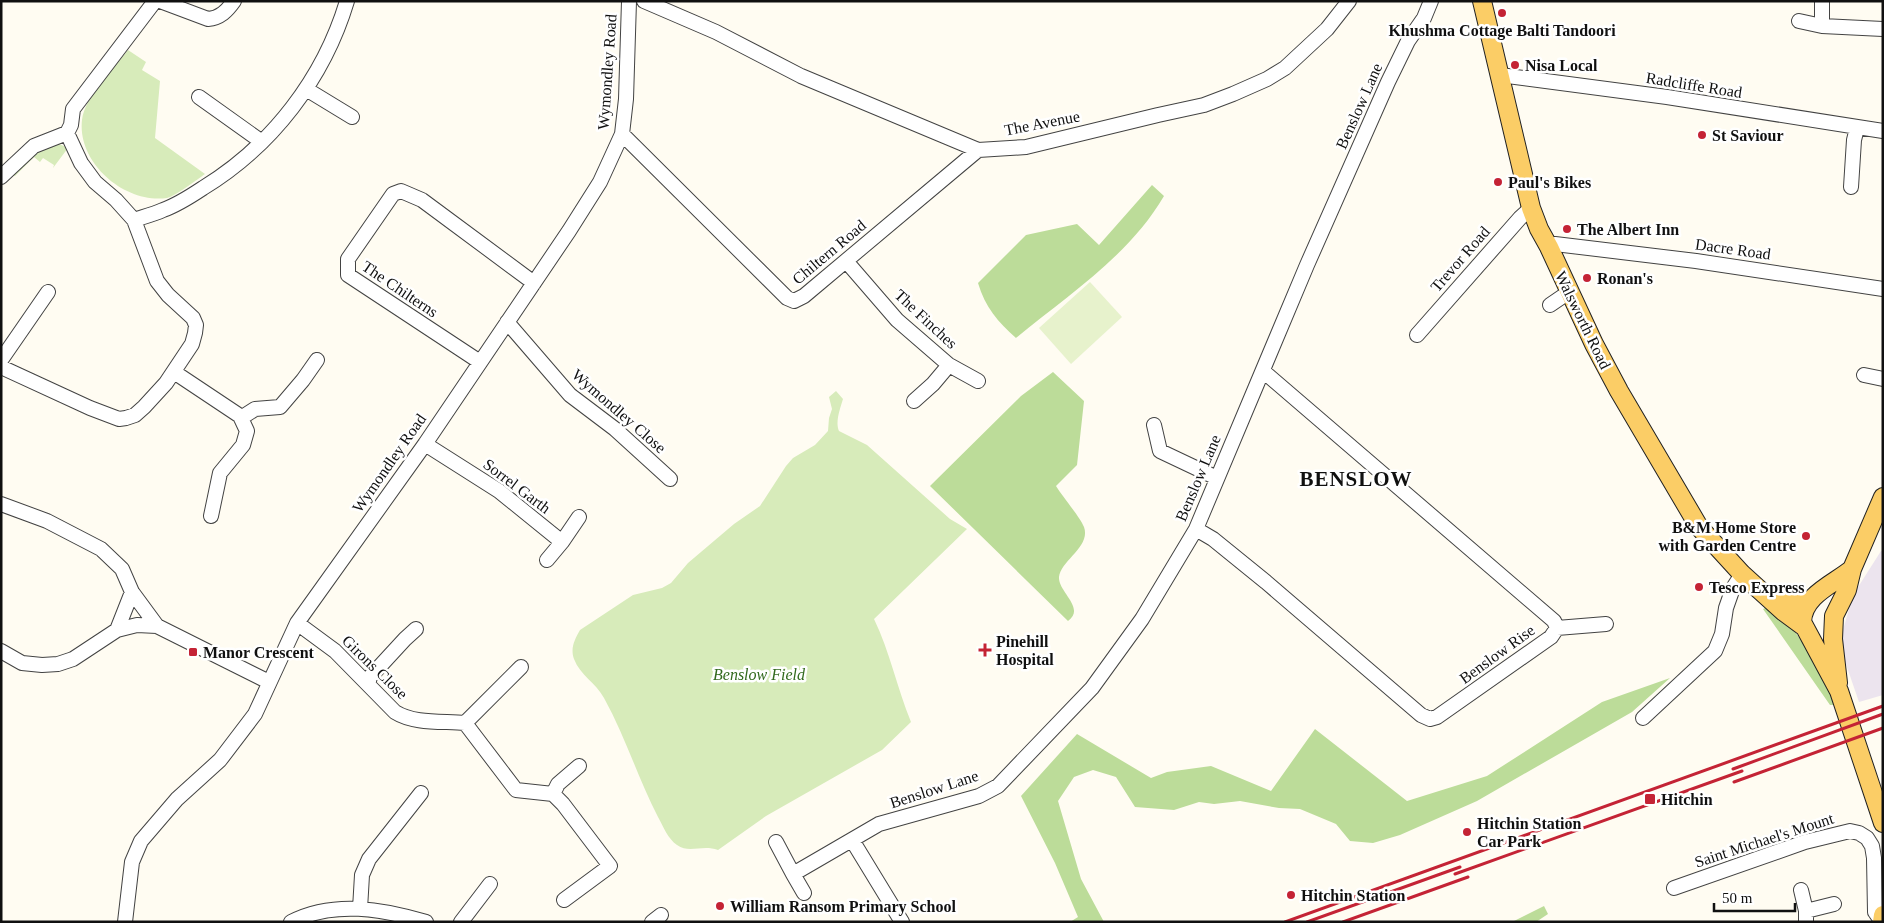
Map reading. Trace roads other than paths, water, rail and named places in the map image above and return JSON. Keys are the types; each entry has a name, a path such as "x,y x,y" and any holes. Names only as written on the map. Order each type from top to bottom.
{"main road":[{"name":"Walsworth Road","path":"1482,1 1532,208 1539,229 1618,390 1699,527 1742,574 1784,612 1805,628"},
{"path":"1805,628 1821,630 1833,620 1847,590 1852,569 1883,497"},
{"path":"1852,569 1809,601 1802,616 1805,628 1839,691 1883,823"},
{"path":"1768,597 1809,601 1825,606 1833,620 1839,691"},
{"path":"1882,922 1883,915"}],"street":[{"path":"1,177 34,146 67,132 71,125 73,109 155,1"},
{"path":"160,1 208,19 216,18 229,9 234,1"},
{"path":"134,220 164,210 226,174 282,122 306,89 327,54 347,1"},
{"name":"Wymondley Road","path":"125,922 132,862 141,841 177,799 220,760 255,714 297,622 425,444 600,182 622,134 626,99 628,1"},
{"name":"The Avenue","path":"644,1 716,32 801,76 978,150 1026,147 1204,105 1233,94 1268,79 1285,68 1327,29 1349,1"},
{"name":"Benslow Lane","path":"793,874 879,824 979,796 998,786 1097,682 1142,619 1196,529 1307,265 1388,82 1408,41 1424,18 1431,1"},
{"path":"1822,1 1822,26"},
{"path":"1800,21 1822,26 1883,29"},
{"name":"Radcliffe Road","path":"1500,75 1676,98 1883,132"},
{"path":"306,89 352,117"},
{"path":"199,97 262,142"},
{"path":"1851,187 1857,128"},
{"path":"1,367 39,386 119,419 135,415 156,395 192,344 196,325 193,318 168,295 157,281 134,220 116,200 95,182 81,163 67,132"},
{"name":"Chiltern Road","path":"622,134 787,298 794,301 798,300 846,261 978,150"},
{"name":"The Chilterns","path":"480,362 348,275 348,259 393,194 402,191 422,200 534,283"},
{"name":"Trevor Road","path":"1416,335 1520,218 1532,208"},
{"name":"Dacre Road","path":"1548,247 1555,244 1696,261 1883,289"},
{"name":"The Finches","path":"846,261 897,320 949,365 914,402"},
{"path":"1,360 48,292"},
{"path":"1550,305 1569,292"},
{"name":"Wymondley Close","path":"507,322 570,394 615,429 670,479"},
{"path":"241,418 255,410 280,407 309,384 317,360"},
{"path":"949,365 978,381"},
{"name":"Benslow Rise","path":"1196,529 1266,582 1421,715 1430,719 1438,717 1467,698 1551,637 1557,628 1554,621 1263,371"},
{"path":"174,372 240,416 247,431 243,445 220,473 212,516"},
{"path":"1864,375 1883,379"},
{"path":"1154,425 1160,452 1217,478"},
{"name":"Sorrel Garth","path":"425,444 499,491 562,542"},
{"path":"1,504 47,521 101,549 122,569 132,592 157,626"},
{"path":"547,560 579,517"},
{"path":"1643,718 1715,651 1722,634 1726,608 1733,588 1742,574"},
{"path":"117,630 132,592"},
{"name":"Girons Close","path":"297,622 334,651 395,712 402,716 424,720 465,722"},
{"path":"1,651 22,663 58,664 73,659 117,630 137,624 157,626 269,682"},
{"path":"1557,628 1606,624"},
{"path":"368,684 370,677 416,629"},
{"path":"520,667 465,722 516,790 553,794 563,804 610,866 564,900"},
{"path":"553,794 558,784 579,766"},
{"path":"360,909 362,875 369,859 421,792"},
{"name":"Saint Michael's Mount","path":"1674,888 1805,842 1850,831 1867,838 1872,846 1875,912 1882,922"},
{"path":"852,840 902,922"},
{"path":"776,842 804,893"},
{"path":"461,922 490,884"},
{"path":"1801,890 1806,917 1834,904"},
{"path":"291,922 302,916 341,908 387,912 426,922"}],"railway":[{"path":"1285,922 1883,706"},
{"path":"1733,769 1883,714"},
{"path":"1734,782 1883,728"},
{"path":"1455,874 1742,771"},
{"path":"1307,922 1460,867"},
{"path":"1343,922 1468,877"}],"place":[{"name":"Khushma Cottage Balti Tandoori","path":"1502,13"},
{"name":"Nisa Local","path":"1515,65"},
{"name":"St Saviour","path":"1702,135"},
{"name":"Paul's Bikes","path":"1498,182"},
{"name":"The Albert Inn","path":"1567,229"},
{"name":"Ronan's","path":"1587,278"},
{"name":"B&M Home Store with Garden Centre","path":"1806,536"},
{"name":"Tesco Express","path":"1699,587"},
{"name":"Pinehill Hospital","path":"985,650"},
{"name":"Manor Crescent","path":"193,652"},
{"name":"Hitchin","path":"1650,799"},
{"name":"Hitchin Station Car Park","path":"1467,832"},
{"name":"Hitchin Station","path":"1291,895"},
{"name":"William Ransom Primary School","path":"720,906"}],"district":[{"name":"BENSLOW","path":"1356,479"}],"park label":[{"name":"Benslow Field","path":"759,674"}]}
